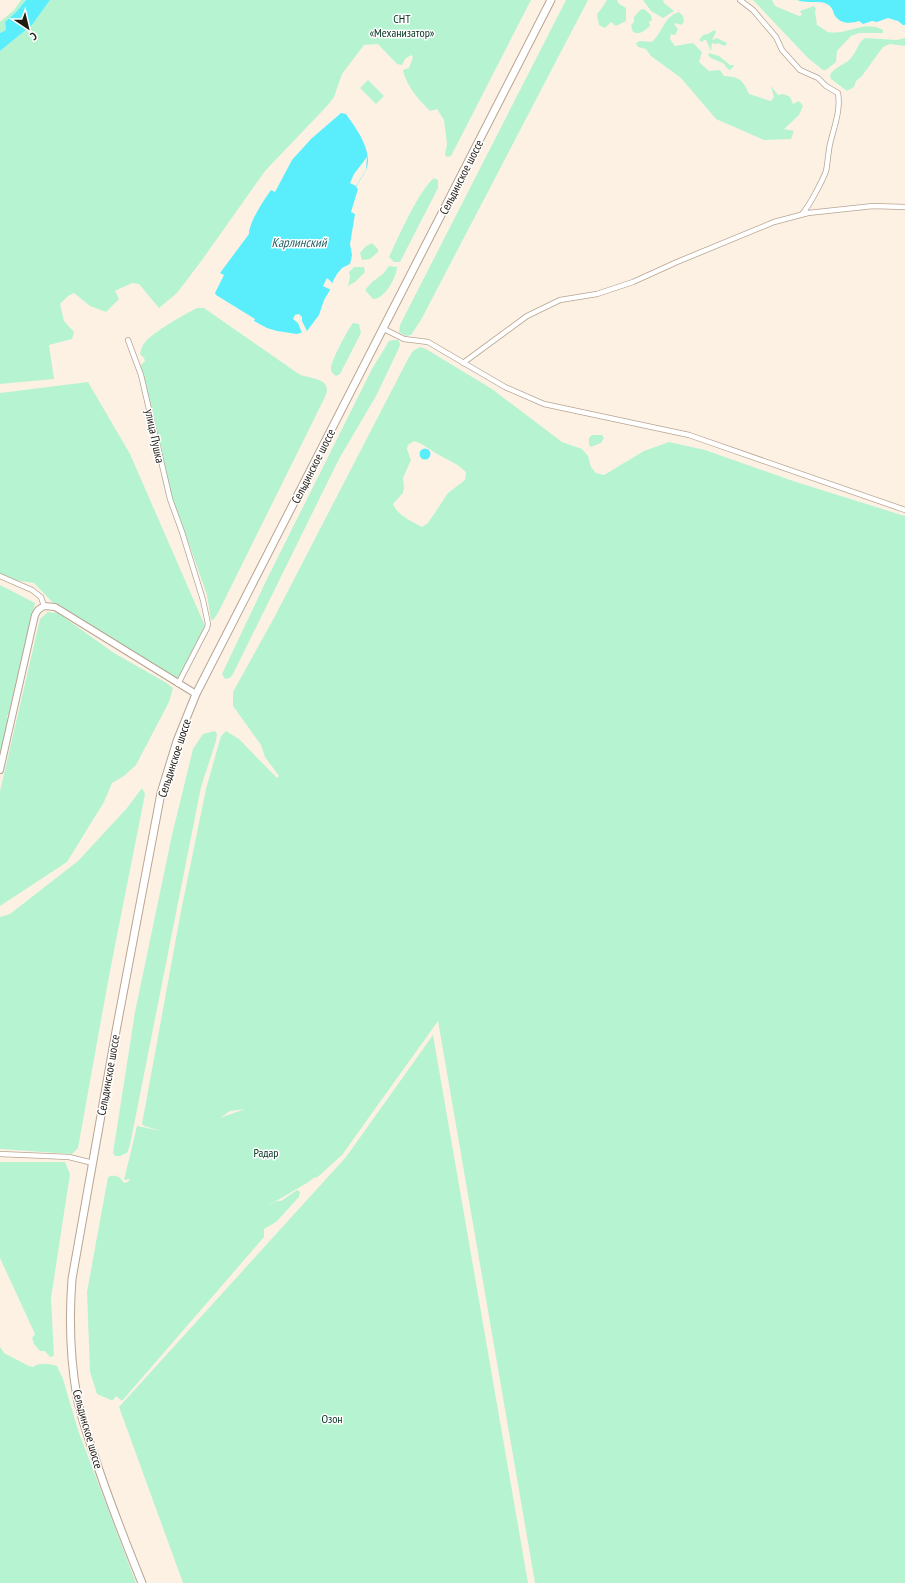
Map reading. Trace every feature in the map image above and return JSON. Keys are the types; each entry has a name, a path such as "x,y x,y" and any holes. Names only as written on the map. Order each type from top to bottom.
{"main road":[{"name":"Сельдинское шоссе","path":"142,1583 104,1484 78,1398 74,1372 70,1312 72,1279 116,1031 169,756 177,742 196,694 551,0"}],"street":[{"path":"740,0 753,10 776,37 782,50 800,70 818,78 826,86 838,92 838,109 825,172 808,208 801,215"},
{"path":"464,363 527,316 560,300 597,294 633,282 774,222 801,215 873,206 905,207"},
{"path":"384,329 404,339 428,342 505,387 544,404 690,435 905,510"},
{"name":"улица Пушка","path":"128,340 141,375 170,499 203,600 208,624 178,684"},
{"path":"0,576 32,590 41,597 44,606"},
{"path":"0,770 35,615 38,610 44,606 54,607 60,610 196,694"},
{"path":"0,1154 69,1157 93,1163"}],"green space":[{"path":"21,0 26,0 5,22 6,30 0,33 0,22 14,10"},
{"name":"СНТ «Механизатор»","path":"50,0 531,0 451,156 447,157 445,155 447,144 444,120 437,109 430,111 407,82 403,70 409,68 413,57 411,55 405,59 402,65 397,64 378,44 364,45 342,74 334,97 265,171 177,293 159,308 139,284 132,283 115,291 119,299 106,312 90,306 74,293 68,296 60,304 64,321 74,332 72,339 49,345 54,379 0,384 0,51 32,25"},
{"path":"566,0 588,0 421,320 411,335 406,336 399,332 400,325"},
{"path":"607,0 617,0 618,3 626,8 626,21 616,26 611,22 605,28 599,25 597,14"},
{"path":"643,0 663,0 664,3 674,11 663,18 651,11"},
{"path":"753,0 772,0 775,6 799,16 802,15 800,11 814,6 816,9 817,25 828,32 842,32 869,26 883,30 883,33 859,33 851,36 837,51 836,62 826,70 823,70 808,58"},
{"path":"644,9 651,15 652,20 649,22 650,26 640,33 635,33 633,32 631,25 634,22 634,17 640,10"},
{"path":"679,12 683,16 684,22 681,25 676,23 674,24 678,29 675,35 671,34 670,39 675,46 693,43 702,52 699,62 709,71 720,70 724,76 737,78 743,82 749,94 771,101 774,97 771,86 778,95 784,94 790,97 793,104 799,101 803,106 799,115 784,129 794,131 791,139 764,140 716,119 681,78 651,56 646,49 638,47 636,43 640,41 652,42 670,17"},
{"path":"714,30 716,32 712,40 717,38 727,44 724,46 718,43 712,43 711,51 706,40 702,42 699,40 703,35"},
{"path":"865,38 897,40 905,38 905,46 890,44 883,47 862,76 856,81 854,87 847,91 831,79 830,75 853,56 862,40"},
{"path":"709,53 719,56 730,65 734,66 730,70 723,63 710,57 708,55"},
{"path":"368,80 384,96 376,104 360,88"},
{"path":"434,178 438,180 438,188 400,262 394,262 389,257 398,238 422,193"},
{"path":"372,243 378,249 378,252 370,259 362,260 360,253 366,246"},
{"path":"389,266 397,267 395,276 385,292 381,296 373,299 365,290 372,282 383,274"},
{"path":"354,267 364,267 365,272 355,282 348,286 350,277 349,272"},
{"path":"197,308 204,308 301,375 321,381 326,386 327,390 324,399 218,613 213,620 211,620 207,595 180,518 171,499 140,366 145,361 140,354 144,343 164,327"},
{"path":"353,323 359,324 361,333 340,374 336,376 331,371 332,364 340,345"},
{"path":"398,340 400,344 399,348 376,396 339,459 233,674 230,678 225,679 222,674 268,577 372,369 389,341"},
{"name":"Радар","path":"420,347 426,349 492,389 562,442 582,449 588,456 591,467 596,473 604,475 644,451 669,442 705,450 796,482 905,516 905,1583 535,1583 438,1021 342,1155 316,1178 315,1177 264,1208 277,1201 281,1201 297,1190 300,1192 299,1197 276,1222 264,1229 264,1237 122,1401 116,1396 113,1400 111,1400 97,1394 90,1372 87,1292 108,1177 117,1176 124,1183 128,1182 130,1179 124,1180 137,1126 162,1131 144,1126 142,1124 181,911 206,789 221,736 226,731 239,739 277,778 279,776 265,757 261,745 233,706 233,692 275,616 413,351","holes":["414,441 424,445 456,464 466,472 465,480 448,493 428,523 422,527 398,512 393,504 403,493 403,478 411,460 407,449 408,445","245,1109 220,1118 230,1111"]},
{"path":"88,382 130,454 205,626 177,682 57,607 34,583 14,580 0,574 0,393"},
{"path":"592,435 602,435 604,438 601,443 591,447 589,445 589,438"},
{"path":"0,585 35,603 8,716 6,715 8,718 0,754"},
{"path":"48,612 58,613 114,653 173,688 169,702 136,765 124,776 112,783 104,802 67,862 0,906 0,791 40,619"},
{"path":"215,731 217,734 216,741 201,787 130,1145 127,1153 120,1156 115,1156 113,1153 135,1012 172,835 193,749 203,734"},
{"path":"142,788 145,794 109,976 78,1148 72,1154 0,1149 0,917 10,914 78,861 127,808"},
{"name":"Озон","path":"433,1035 528,1583 183,1583 119,1407 346,1157"},
{"path":"0,1162 65,1162 70,1174 51,1298 54,1356 50,1357 45,1351 40,1351 34,1344 32,1338 35,1334 0,1258"},
{"path":"0,1347 4,1353 29,1366 33,1367 38,1364 45,1364 57,1366 63,1379 78,1430 136,1583 0,1583"}],"water":[{"path":"26,0 50,0 32,25 0,51 0,33 6,30 5,22"},
{"path":"797,0 905,0 905,25 888,18 877,22 872,21 863,24 859,21 852,23 845,22 836,17 832,8 827,4"},
{"name":"Карлинский","path":"341,113 346,114 363,140 368,156 366,170 356,187 358,189 351,212 355,214 350,244 352,255 350,264 342,268 337,274 333,281 333,285 324,300 319,315 307,331 297,334 267,328 216,295 215,293 224,275 220,273 249,234 251,223 257,211 271,190 275,192 292,160 311,139"},
{"path":"425,448 429,450 431,454 429,458 425,460 421,458 419,454 421,450"}],"pier":[{"path":"367,157 366,170 356,186 350,183 354,174"},
{"path":"327,278 334,284 331,290 323,286"},
{"path":"299,314 302,317 302,321 307,331 302,333 298,323 293,319 295,315"}]}
